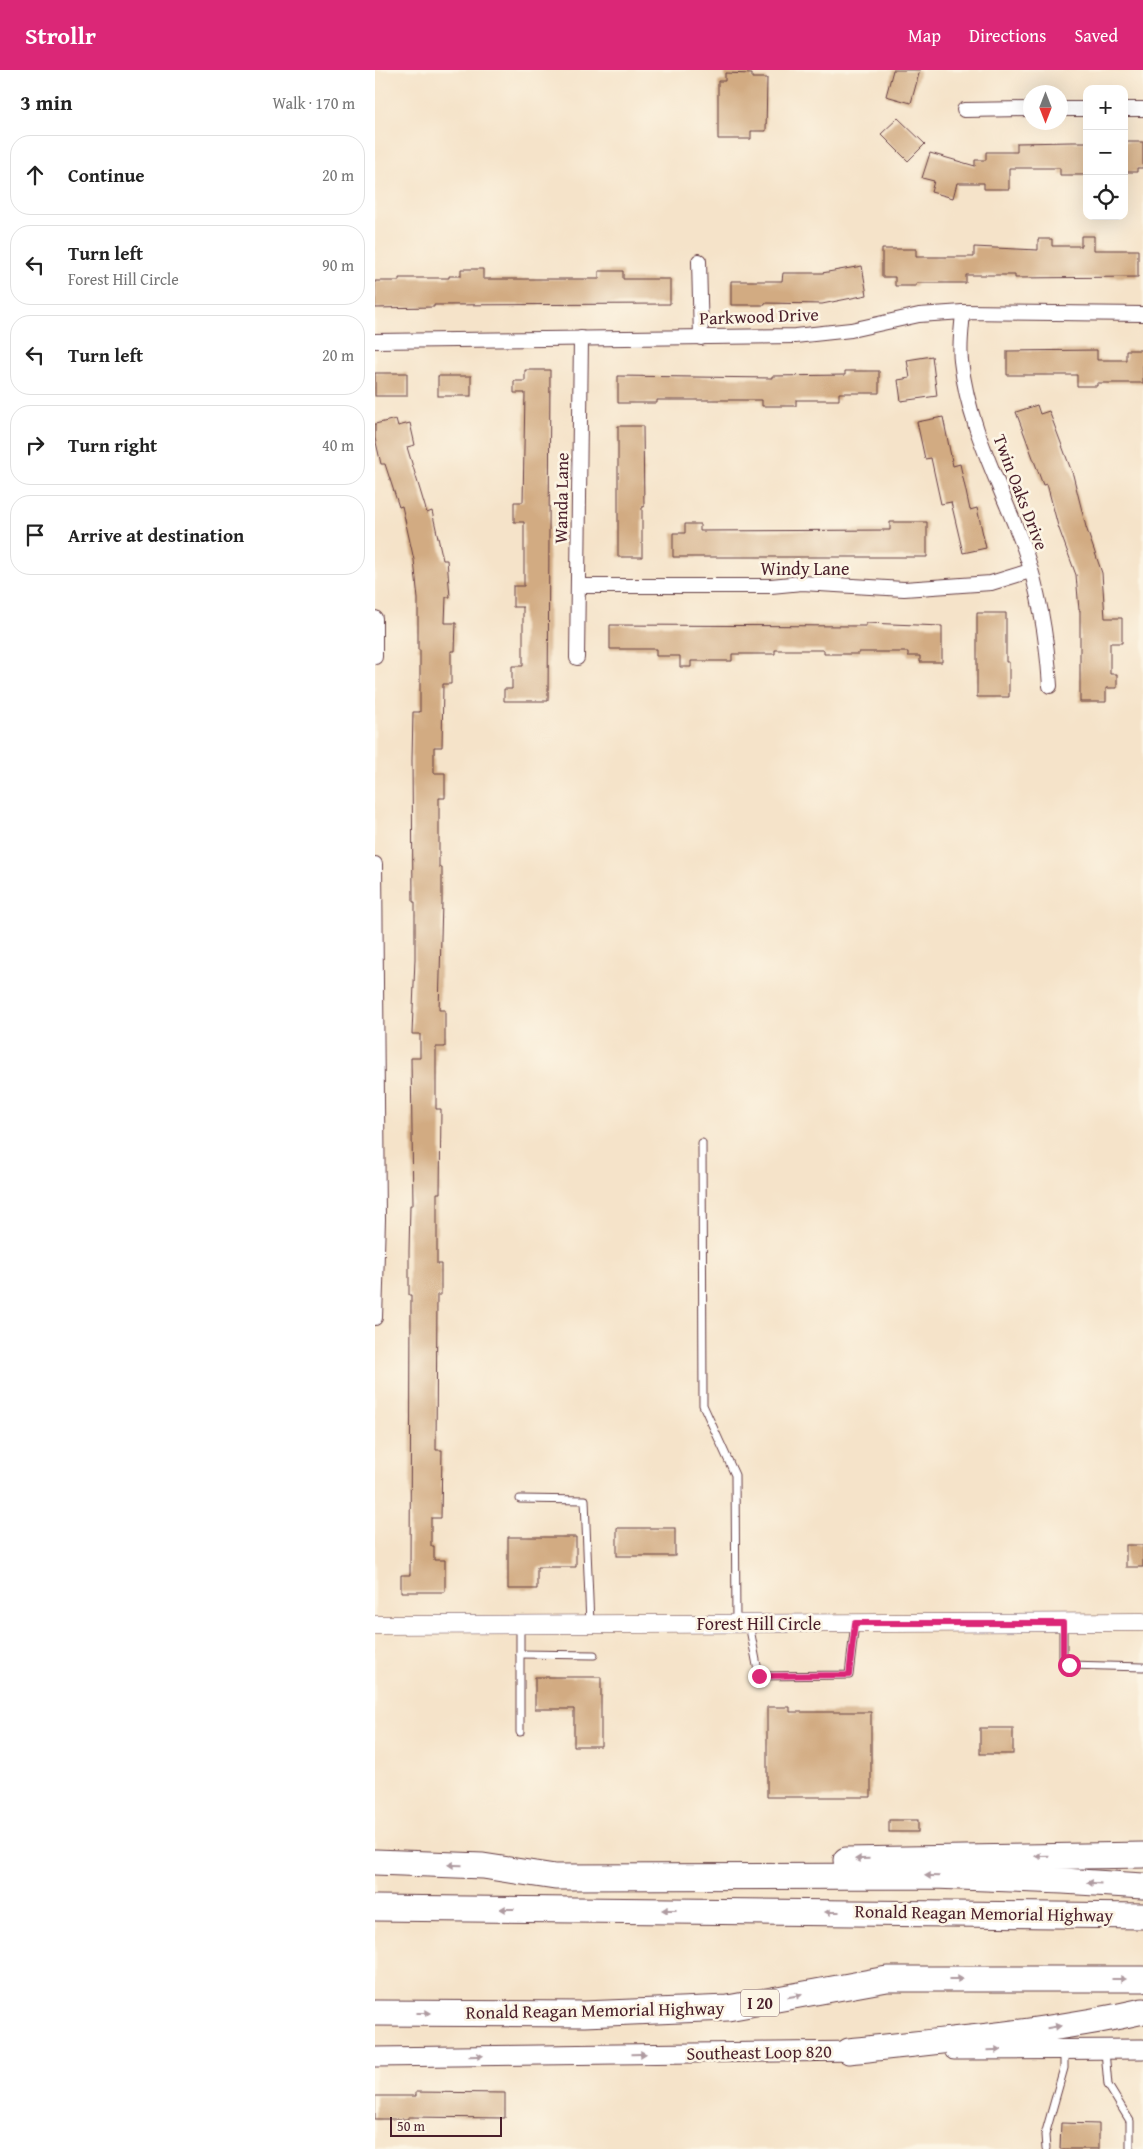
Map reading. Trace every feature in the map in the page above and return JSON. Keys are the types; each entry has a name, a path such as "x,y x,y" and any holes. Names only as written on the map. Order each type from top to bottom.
{"highway":[{"path":"375,1862 483,1866 1143,1855"},
{"path":"483,1866 555,1877 934,1876 1063,1880 1143,1886"},
{"name":"Ronald Reagan Memorial Highway","path":"375,1908 1143,1916"},
{"name":"Ronald Reagan Memorial Highway","path":"375,2013 584,2014 728,2008 887,1979 1143,1980"},
{"path":"849,2051 1023,2032 1109,2019 1143,2011"}],"main road":[{"name":"Southeast Loop 820","path":"375,2057 1143,2049"}],"street":[{"path":"964,110 1023,109"},
{"path":"1068,109 1083,109"},
{"path":"1128,109 1143,109"},
{"path":"699,261 701,338"},
{"name":"Parkwood Drive","path":"375,341 795,336 851,330 919,314 963,312 1143,314"},
{"name":"Twin Oaks Drive","path":"963,312 961,359 966,392 983,447 1024,549 1042,610 1047,643 1050,686"},
{"name":"Wanda Lane","path":"577,658 581,338"},
{"name":"Windy Lane","path":"578,586 771,586 802,583 904,589 991,583 1030,571"},
{"path":"375,618 375,657"},
{"path":"375,864 375,1318"},
{"name":"Forest Hill Circle","path":"375,1625 743,1622 1143,1622"}],"lane":[{"path":"702,1143 703,1404 735,1475 743,1622 759,1676 849,1675 855,1623"},
{"path":"520,1499 585,1500 590,1624"},
{"path":"1063,1623 1063,1659 1069,1665 1143,1667"},
{"path":"520,1625 520,1732"},
{"path":"520,1654 594,1654"},
{"path":"1046,2149 1045,2135 1065,2068 1064,2049"},
{"path":"1104,2049 1108,2085 1130,2121 1130,2149"}],"building":[{"path":"893,70 920,70 911,103 886,96"},
{"path":"725,73 752,74 752,78 767,78 766,131 751,131 751,139 718,139 718,81 725,81"},
{"path":"898,118 925,144 908,161 881,134"},
{"path":"1083,142 1083,175 1060,175 1060,168 1009,168 1009,189 984,189 984,183 957,183 953,198 931,192 934,181 922,178 930,153 975,166 975,160 986,160 986,152 1017,152 1017,143"},
{"path":"1128,142 1143,142 1143,168 1137,168 1137,172 1128,172"},
{"path":"1081,236 1094,236 1094,250 1138,250 1138,277 1015,278 1015,275 966,275 966,283 916,283 916,286 895,286 895,277 882,277 882,249 916,249 916,257 974,257 974,247 1038,250 1038,239 1052,239 1052,246 1081,246"},
{"path":"862,266 867,295 822,304 765,303 765,305 731,305 731,281 782,281 783,273 822,273"},
{"path":"461,269 483,269 483,279 599,279 599,271 623,271 623,279 670,279 670,304 434,305 434,307 375,308 375,281 399,281 399,278 449,278 449,276 461,276"},
{"path":"1097,350 1097,360 1126,360 1126,350 1143,350 1143,383 1097,383 1097,386 1077,386 1077,375 1007,375 1007,351"},
{"path":"932,356 937,396 901,401 898,380 910,378 907,360"},
{"path":"525,370 550,370 548,701 504,701 504,689 512,689 512,666 523,666 523,607 513,607 513,586 524,586 524,522 514,522 514,502 523,502 525,393 514,393 514,381 525,381"},
{"path":"845,371 879,371 879,393 839,393 839,400 796,400 796,406 762,406 762,400 657,400 657,403 618,403 618,376 772,378 772,376 845,375"},
{"path":"375,373 407,373 407,396 375,396"},
{"path":"438,376 471,376 471,396 438,396"},
{"path":"1037,405 1040,414 1049,411 1073,475 1086,527 1102,573 1105,618 1122,618 1122,643 1110,643 1110,674 1117,674 1117,688 1106,688 1106,702 1080,702 1080,610 1076,575 1058,526 1047,484 1043,485 1016,412"},
{"path":"943,417 953,466 960,464 970,510 977,508 986,548 963,553 951,502 941,504 931,458 925,459 917,422"},
{"path":"396,419 398,426 410,423 415,445 407,447 427,513 432,511 443,560 447,560 450,597 446,597 445,623 456,623 455,651 451,651 451,684 443,684 442,747 434,747 434,773 445,773 445,798 439,798 439,867 442,867 442,902 439,1010 445,1010 445,1047 436,1047 436,1109 441,1109 440,1193 437,1193 437,1264 441,1264 441,1295 437,1295 436,1450 442,1450 441,1518 431,1518 431,1546 434,1546 434,1560 445,1560 445,1592 401,1592 401,1575 410,1575 411,1295 409,1295 409,1251 410,1205 413,1205 411,1058 420,1058 420,1034 412,1034 415,902 413,902 412,760 413,712 420,712 420,650 418,650 418,599 414,560 402,506 399,507 385,464 381,464 375,438 375,424"},
{"path":"618,426 643,426 644,507 642,507 642,557 618,557"},
{"path":"890,522 927,522 927,557 673,557 673,533 685,533 685,524 700,524 700,531 890,530"},
{"path":"977,613 1006,613 1006,662 1009,662 1009,697 977,697"},
{"path":"866,623 942,626 942,662 920,662 920,656 908,656 908,652 824,654 824,650 775,650 775,654 732,654 732,661 691,661 691,667 680,667 680,656 656,656 656,649 610,649 610,625 866,626"},
{"path":"617,1528 675,1528 675,1556 617,1556"},
{"path":"508,1537 576,1537 576,1567 537,1567 537,1589 508,1589"},
{"path":"1126,1545 1143,1545 1143,1567 1126,1567"},
{"path":"535,1677 601,1677 601,1746 574,1746 574,1709 535,1709"},
{"path":"767,1707 790,1707 790,1712 871,1712 871,1797 767,1797"},
{"path":"980,1728 1013,1728 1013,1754 980,1754"},
{"path":"889,1820 918,1820 918,1832 889,1832"},
{"path":"416,2092 505,2093 505,2118 408,2117 408,2119 375,2119 375,2096 416,2096"},
{"path":"1061,2123 1099,2124 1099,2149 1060,2149"}],"route":[{"path":"759,1676 849,1675 855,1623 1063,1623 1063,1659 1069,1665"}]}
